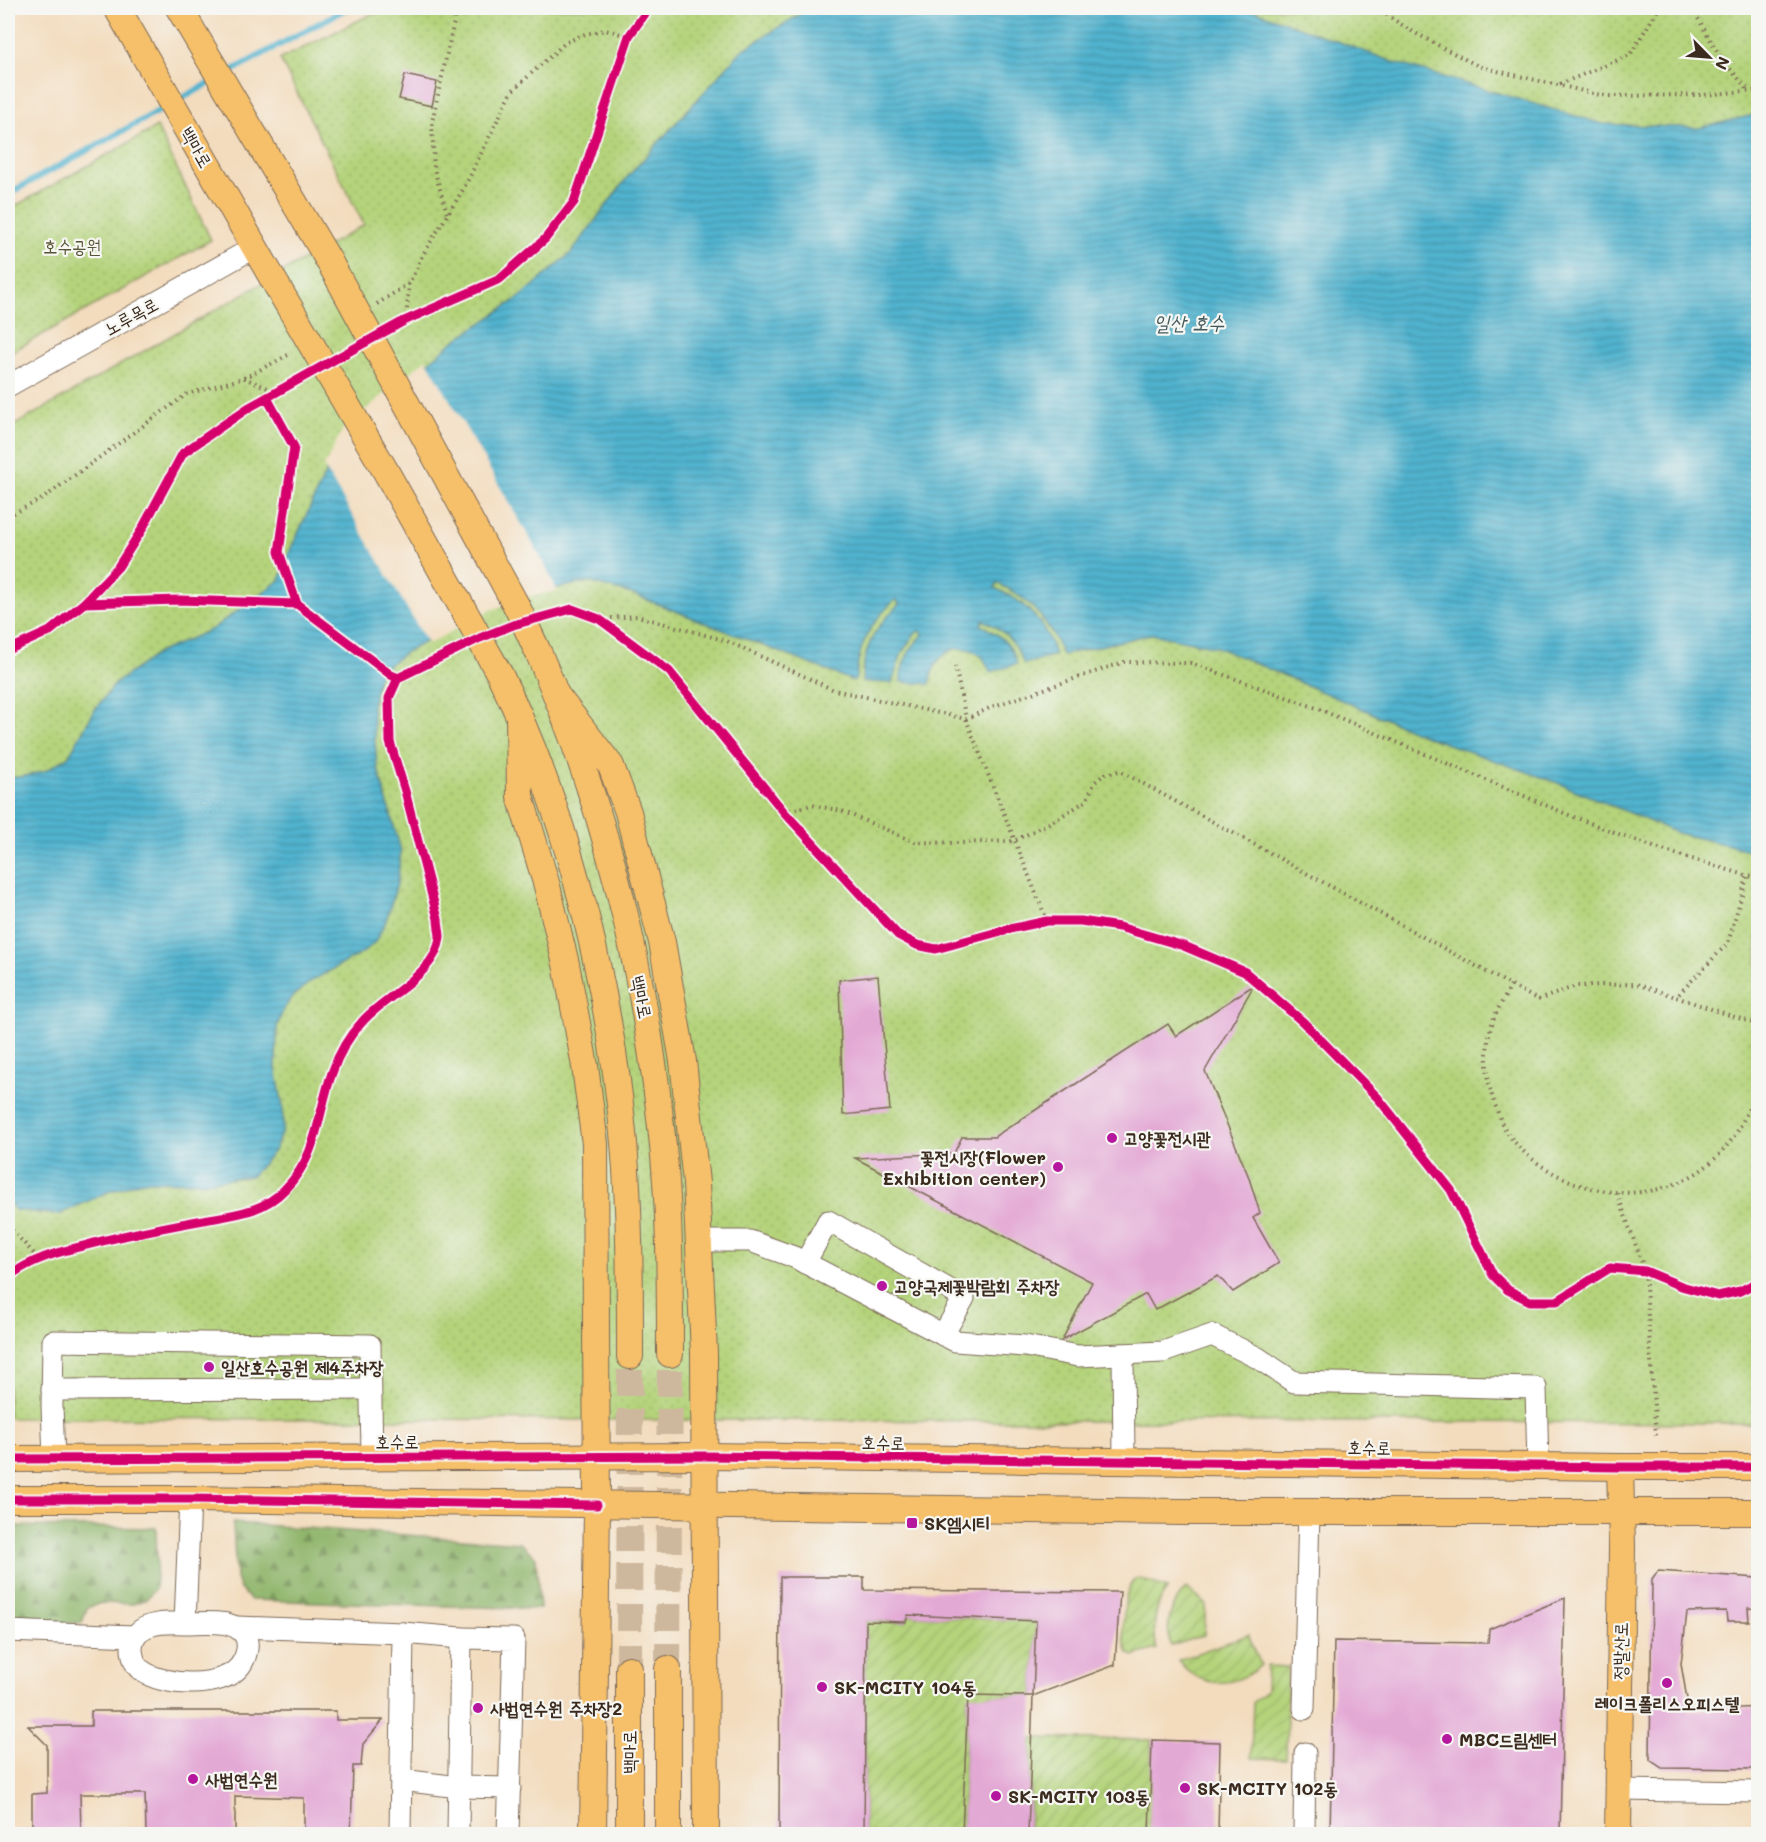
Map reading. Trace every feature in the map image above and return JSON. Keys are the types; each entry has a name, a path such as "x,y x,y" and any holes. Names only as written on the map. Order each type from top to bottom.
{"main road":[{"name":"백마로","path":"117,8 385,470 500,675 519,715"},
{"name":"백마로","path":"179,8 329,261 517,607 557,696 587,781 612,869 646,1018 662,1137 668,1215 670,1354"},
{"path":"557,696 611,766 628,812 662,942 680,1040 692,1137 704,1353 706,1834"},
{"path":"519,715 548,792 566,849 595,959 608,1022 620,1103 627,1186 630,1356"},
{"path":"519,715 520,796 547,886 566,964 585,1066 595,1144 597,1505 593,1834"},
{"name":"호수로","path":"8,1459 705,1456 1758,1467"},
{"name":"정발산로","path":"1618,1834 1622,1547 1620,1467"},
{"path":"8,1499 190,1499 1204,1512 1758,1512"},
{"name":"백마로","path":"628,1834 629,1669"},
{"path":"668,1669 668,1834"}],"street":[{"name":"노루목로","path":"8,386 255,247"},
{"path":"805,1263 828,1221 964,1298 943,1335"},
{"path":"699,1240 750,1241 805,1263 955,1341 1025,1346 1078,1356 1163,1352 1212,1335 1258,1358 1293,1382 1536,1388 1538,1466"},
{"path":"54,1459 53,1341 370,1346 372,1457"},
{"path":"1123,1354 1124,1461"},
{"path":"52,1390 370,1389"},
{"path":"185,1623 190,1499"},
{"path":"1304,1709 1309,1511"},
{"path":"185,1623 229,1624 237,1628 247,1641 245,1657 234,1672 212,1682 174,1681 142,1671 134,1659 132,1649 134,1636 143,1628 185,1623"},
{"path":"237,1628 514,1639 508,1834"},
{"path":"8,1631 134,1636"},
{"path":"400,1834 403,1633"},
{"path":"458,1834 461,1638"},
{"path":"1304,1834 1305,1752"},
{"path":"401,1780 459,1787 510,1788"},
{"path":"1617,1790 1758,1791"}],"path":[{"path":"447,213 434,169 432,122 457,8"},
{"path":"1376,8 1413,32 1480,67 1605,96 1703,96 1758,90"},
{"path":"1558,85 1630,55 1659,8"},
{"path":"1692,8 1721,58 1749,91"},
{"path":"396,326 411,319 409,284 447,213 464,188 512,91 566,42 585,34 605,30 627,40 636,26"},
{"path":"8,516 42,499 187,394 244,378 277,392"},
{"path":"267,398 290,385"},
{"path":"594,618 637,616 727,641 834,690 966,719 994,706 1124,662 1191,663 1314,707 1646,844 1758,879"},
{"path":"594,618 608,626"},
{"path":"8,651 19,645"},
{"path":"955,666 966,719 1047,921"},
{"path":"784,812 812,805 842,811 915,842 1014,841 1086,801 1095,782 1105,774 1120,771 1538,1000 1576,986 1636,984 1757,1024 1758,1041"},
{"path":"777,804 792,821"},
{"path":"1676,997 1728,943 1747,877"},
{"path":"1037,924 1059,921"},
{"path":"1511,986 1494,1018 1487,1050 1489,1087 1502,1123 1514,1141 1528,1156 1578,1185 1617,1193 1654,1191 1687,1180 1704,1169 1720,1154 1736,1133 1748,1111 1757,1086 1758,1072"},
{"path":"1617,1193 1649,1273 1656,1436"},
{"path":"8,1226 39,1259"},
{"path":"29,1264 48,1255"},
{"path":"1633,1270 1649,1273"}],"green space":[{"path":"384,8 1758,8 1758,1423 8,1418 8,429 364,225 280,59"},
{"name":"호수공원","path":"157,127 211,240 8,354 8,210"},
{"path":"233,1523 520,1543 536,1557 540,1609 251,1600 240,1589 236,1578"},
{"path":"8,1526 156,1528 155,1589 146,1599 133,1604 101,1603 87,1608 82,1623 8,1623"},
{"path":"1137,1578 1168,1588 1155,1617 1157,1649 1133,1656 1128,1653 1125,1646 1123,1625 1128,1591"},
{"path":"1186,1588 1206,1604 1204,1635 1171,1646 1168,1630 1170,1616"},
{"path":"908,1615 1036,1621 1033,1696 968,1696 962,1834 864,1834 866,1621 906,1622"},
{"path":"1248,1635 1261,1665 1240,1678 1229,1681 1208,1681 1187,1670 1178,1660"},
{"path":"1267,1666 1288,1667 1286,1759 1251,1758 1253,1702 1266,1691"},
{"path":"1031,1738 1152,1740 1150,1834 1029,1834"}],"water":[{"name":"일산 호수","path":"810,8 1247,8 1396,63 1603,124 1699,128 1758,114 1758,852 1677,833 1558,783 1428,737 1217,647 1151,634 1062,655 1045,621 1037,612 1019,596 997,583 995,588 1016,599 1033,614 1046,633 1055,655 1024,664 1017,649 1008,638 983,620 981,625 1004,640 1017,664 991,672 981,656 972,651 954,649 940,658 930,684 901,682 902,669 907,656 923,635 920,630 913,636 902,653 892,683 862,681 865,658 872,638 883,621 899,604 896,599 879,616 867,634 857,666 856,679 853,681 632,594 589,582 526,594 487,609 406,652 383,669 378,677 372,706 377,765 401,851 397,884 386,921 375,942 364,952 313,980 294,995 283,1010 277,1027 276,1068 283,1107 283,1129 274,1151 252,1176 202,1182 142,1181 108,1192 58,1215 15,1210 8,1202 8,777 21,777 45,771 68,757 96,708 116,683 158,653 212,629 280,580 288,555 345,431 454,341 519,298 571,253 629,175 742,50"}],"pier":[{"path":"426,359 544,563 557,591 526,597 488,611 428,644 324,467 343,429"}],"building":[{"path":"405,75 437,82 432,106 399,99"},
{"path":"878,976 890,1110 843,1115 839,980"},
{"name":"꽃전시장(Flower Exhibition center)","path":"1254,985 1205,1071 1248,1175 1260,1213 1253,1218 1279,1263 1233,1292 1218,1276 1155,1310 1146,1294 1062,1340 1092,1282 855,1158 954,1153 962,1137 994,1137 1168,1024 1176,1036"},
{"name":"레이크폴리스오피스텔","path":"1658,1571 1758,1578 1758,1609 1748,1608 1749,1621 1727,1621 1726,1611 1687,1612 1681,1664 1689,1711 1758,1707 1758,1769 1662,1768 1650,1760 1652,1580"},
{"name":"SK-MCITY 104동","path":"780,1577 864,1577 864,1590 1120,1592 1115,1665 1033,1696 1036,1621 908,1615 906,1622 866,1621 864,1834 779,1834"},
{"name":"MBC드림센터","path":"1565,1598 1560,1834 1330,1834 1334,1641 1488,1643 1489,1629"},
{"name":"SK-MCITY 103동","path":"968,1695 1033,1696 1028,1834 962,1834"},
{"name":"사법연수원","path":"91,1711 336,1711 336,1720 383,1720 363,1744 361,1766 353,1766 351,1834 304,1834 304,1798 235,1796 235,1834 146,1834 145,1794 80,1794 81,1834 32,1834 32,1794 47,1793 47,1745 28,1726 91,1726"},
{"name":"SK-MCITY 102동","path":"1152,1740 1220,1742 1218,1834 1149,1834"}],"waterway":[{"path":"226,74 347,8"},
{"path":"177,101 215,80"},
{"path":"8,194 168,106"}],"tunnel":[{"path":"668,1669 670,1354"},
{"path":"629,1669 630,1356"}],"cycle path":[{"path":"8,650 50,631 84,603 118,567 141,531 183,453 248,408 404,321 500,279 545,239 574,202 629,36 649,8"},
{"path":"267,398 294,447 279,552 297,604 398,678"},
{"path":"84,603 179,600 297,604"},
{"path":"8,1277 35,1261 66,1250 256,1209 276,1197 296,1176 311,1148 327,1088 344,1046 357,1027 371,1013 420,974 437,950 440,937 438,919 390,742 389,698 398,678 480,638 513,625 572,609 599,619 669,671 784,812 898,935 917,945 936,949 1047,921 1081,921 1119,927 1184,946 1245,972 1303,1022 1378,1098 1451,1190 1493,1275 1508,1290 1530,1301 1557,1301 1610,1268 1645,1271 1681,1286 1718,1296 1740,1291 1758,1282"},
{"path":"8,1459 705,1456 1758,1467"},
{"path":"8,1499 190,1499 597,1505"}],"place":[{"name":"고양꽃전시관","path":"1112,1138"},
{"name":"꽃전시장(Flower Exhibition center)","path":"1058,1167"},
{"name":"고양국제꽃박람회 주차장","path":"882,1286"},
{"name":"일산호수공원 제4주차장","path":"209,1367"},
{"name":"SK엠시티","path":"912,1523"},
{"name":"레이크폴리스오피스텔","path":"1667,1683"},
{"name":"SK-MCITY 104동","path":"822,1687"},
{"name":"사법연수원 주차장2","path":"478,1708"},
{"name":"MBC드림센터","path":"1447,1739"},
{"name":"사법연수원","path":"193,1779"},
{"name":"SK-MCITY 102동","path":"1185,1788"},
{"name":"SK-MCITY 103동","path":"996,1796"}]}
